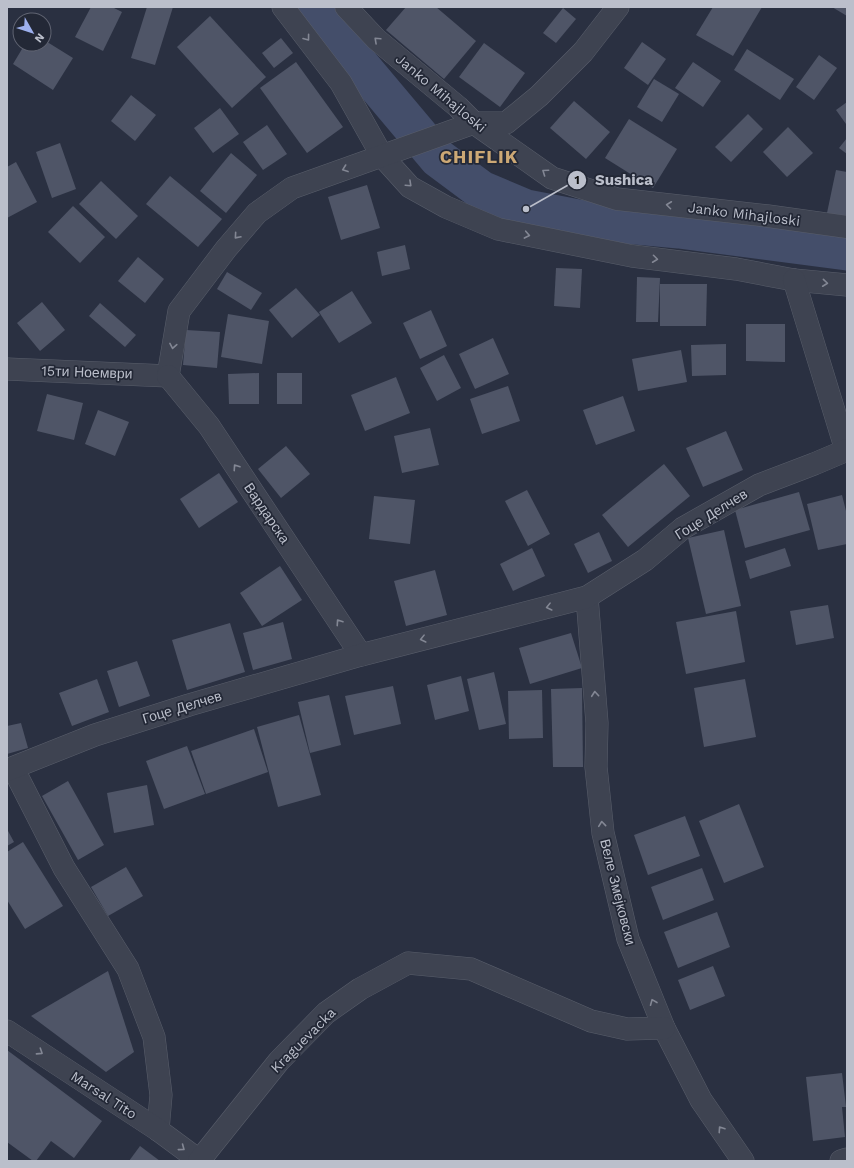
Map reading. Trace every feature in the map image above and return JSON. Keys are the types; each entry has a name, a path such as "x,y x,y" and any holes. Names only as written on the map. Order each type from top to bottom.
{"street":[{"path":"283,7 341,83 382,156 410,187 446,207 498,229 632,256 736,269 794,280 847,285"},
{"name":"Janko Mihajloski","path":"346,7 376,39 458,107 474,123 552,178 617,199 768,216 847,227"},
{"path":"168,376 179,311 226,249 257,213 292,188 474,123 506,123 539,96 583,52 618,7"},
{"path":"794,280 846,450"},
{"name":"15ти Ноември","path":"7,369 168,376"},
{"name":"Вардарска","path":"168,376 209,426 361,654"},
{"name":"Гоце Делчев","path":"10,769 95,735 189,705 361,654 586,597 645,560 683,528 759,485 846,450"},
{"name":"Веле Змејковски","path":"586,597 597,722 596,767 603,833 628,939 664,1028 701,1100 742,1161"},
{"path":"10,769 64,868 128,969 154,1037 161,1094 158,1130"},
{"name":"Kraguevacka","path":"200,1161 279,1061 326,1012 360,989 408,963 470,969 591,1021 627,1029 664,1028"},
{"name":"Marsal Tito","path":"7,1031 158,1130 200,1161"},
{"path":"841,1161 847,1159"}],"building":[{"path":"91,7 112,7 122,12 103,51 75,37"},
{"path":"147,7 173,7 155,65 131,58"},
{"path":"406,7 436,7 476,41 444,79 386,30"},
{"path":"713,7 762,7 733,56 696,35"},
{"path":"832,7 847,7 847,16"},
{"path":"563,8 576,19 556,43 543,33"},
{"path":"210,16 266,77 232,108 177,47"},
{"path":"281,38 293,53 274,68 262,53"},
{"path":"642,42 666,59 648,85 624,68"},
{"path":"484,43 525,73 500,107 459,77"},
{"path":"52,45 73,58 53,90 13,64 20,52 52,52"},
{"path":"747,49 794,79 780,100 734,70"},
{"path":"819,55 837,68 814,100 796,87"},
{"path":"296,62 343,127 307,153 260,88"},
{"path":"693,62 721,81 703,107 675,88"},
{"path":"654,79 679,94 662,122 637,107"},
{"path":"131,95 156,115 135,141 111,121"},
{"path":"574,101 610,132 586,159 550,128"},
{"path":"847,102 847,123 846,124 836,110"},
{"path":"220,108 239,134 213,153 194,128"},
{"path":"748,114 763,129 731,162 715,147"},
{"path":"629,119 677,149 653,188 605,158"},
{"path":"267,125 287,154 263,170 243,142"},
{"path":"788,127 813,153 787,177 763,152"},
{"path":"847,138 847,154 839,148"},
{"path":"60,143 76,189 52,198 36,152"},
{"path":"231,153 257,175 226,213 200,191"},
{"path":"16,162 37,202 7,218 7,167"},
{"path":"836,170 847,172 847,217 827,213"},
{"path":"170,176 222,219 198,247 146,204"},
{"path":"101,181 138,216 116,239 79,204"},
{"path":"367,185 380,228 341,240 328,197"},
{"path":"73,206 105,237 80,263 48,232"},
{"path":"405,245 410,269 382,276 377,252"},
{"path":"138,257 164,279 145,303 118,281"},
{"path":"556,268 582,269 580,308 554,306"},
{"path":"227,272 262,293 251,310 217,289"},
{"path":"637,277 660,278 658,322 636,322"},
{"path":"660,284 707,284 706,326 660,326"},
{"path":"296,288 320,315 292,338 269,310"},
{"path":"352,291 372,323 339,343 319,312"},
{"path":"42,302 65,330 40,351 17,323"},
{"path":"100,303 136,335 125,347 89,316"},
{"path":"431,310 447,346 420,359 403,323"},
{"path":"228,314 269,321 262,364 221,357"},
{"path":"746,324 785,324 785,362 746,361"},
{"path":"186,330 220,332 217,368 183,365"},
{"path":"493,338 509,374 475,389 459,354"},
{"path":"726,344 726,375 692,376 691,345"},
{"path":"681,350 687,382 638,391 632,359"},
{"path":"444,355 461,388 437,401 420,368"},
{"path":"259,373 259,404 229,404 228,374"},
{"path":"277,373 302,373 302,404 277,404"},
{"path":"396,377 410,413 365,431 351,395"},
{"path":"508,386 520,421 482,434 470,399"},
{"path":"47,394 83,403 74,440 37,431"},
{"path":"623,396 635,431 596,445 583,410"},
{"path":"98,410 129,422 115,456 85,444"},
{"path":"430,428 439,465 402,473 394,436"},
{"path":"726,431 743,470 703,487 686,448"},
{"path":"286,446 310,474 281,498 258,469"},
{"path":"664,464 690,496 628,547 602,515"},
{"path":"219,473 238,502 199,528 180,499"},
{"path":"527,490 550,534 528,546 505,501"},
{"path":"799,492 810,530 745,548 735,510"},
{"path":"842,495 847,515 847,544 818,550 807,504"},
{"path":"374,496 415,500 410,544 369,539"},
{"path":"724,530 741,606 706,614 688,538"},
{"path":"599,532 612,561 588,573 574,544"},
{"path":"532,548 545,576 513,591 500,564"},
{"path":"785,548 791,566 750,579 745,561"},
{"path":"280,566 302,600 262,626 240,593"},
{"path":"435,570 447,615 406,626 394,581"},
{"path":"828,605 834,638 796,645 790,611"},
{"path":"736,611 745,662 686,674 676,622"},
{"path":"283,622 292,659 253,670 243,633"},
{"path":"230,623 245,672 187,690 172,640"},
{"path":"571,633 582,668 530,684 519,648"},
{"path":"137,661 150,696 119,707 107,671"},
{"path":"494,672 506,724 479,730 467,679"},
{"path":"461,676 469,711 435,720 427,685"},
{"path":"97,679 109,712 72,726 59,693"},
{"path":"745,679 756,737 704,747 694,688"},
{"path":"393,686 401,724 354,735 345,696"},
{"path":"582,688 583,767 553,767 551,689"},
{"path":"542,690 543,738 509,739 508,691"},
{"path":"329,695 341,745 310,753 298,702"},
{"path":"299,715 321,795 278,807 257,727"},
{"path":"21,723 28,748 7,754 7,726"},
{"path":"254,729 268,772 206,794 191,751"},
{"path":"187,746 205,794 164,809 146,761"},
{"path":"68,781 104,845 78,860 42,796"},
{"path":"147,785 154,825 114,833 107,793"},
{"path":"739,804 764,867 724,883 699,821"},
{"path":"685,816 700,856 648,875 634,835"},
{"path":"7,829 14,842 7,846"},
{"path":"23,842 63,906 25,929 7,900 7,852"},
{"path":"126,867 143,896 108,916 91,887"},
{"path":"702,868 714,900 663,920 651,887"},
{"path":"717,912 730,947 678,968 664,932"},
{"path":"713,966 725,996 690,1010 678,980"},
{"path":"108,971 134,1052 106,1072 31,1016"},
{"path":"7,1050 102,1121 74,1158 51,1141 36,1161 33,1161 7,1142"},
{"path":"842,1073 846,1107 842,1107 845,1137 813,1141 806,1077"},
{"path":"140,1146 160,1161 129,1161"}],"waterway":[{"path":"311,7 438,158 481,190 526,209 583,220 679,229 847,251"}],"place":[{"name":"Sushica","path":"526,209"}],"district":[{"name":"CHIFLIK","path":"479,156"}]}
